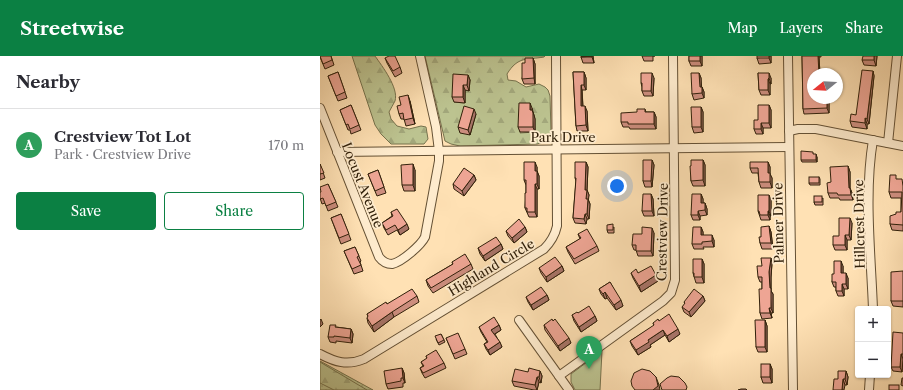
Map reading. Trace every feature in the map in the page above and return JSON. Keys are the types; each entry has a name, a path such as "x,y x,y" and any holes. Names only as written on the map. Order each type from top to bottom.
{"street":[{"path":"420,56 436,127 439,151"},
{"name":"Highland Circle","path":"320,354 342,363 364,359 544,249 551,241 556,232 557,226 556,56"},
{"name":"Crestview Drive","path":"559,376 663,301 673,289 675,272 673,56"},
{"name":"Palmer Drive","path":"788,56 793,390"},
{"path":"888,143 897,56"},
{"name":"Locust Avenue","path":"320,108 379,256 385,262 393,264 397,262 418,246 425,237 439,161 439,151"},
{"path":"789,131 798,129 816,129 903,146"},
{"name":"Hillcrest Drive","path":"873,140 870,161 869,196 873,306"},
{"name":"Park Drive","path":"337,152 789,147"},
{"path":"519,320 569,390"},
{"path":"869,390 870,378"}],"green space":[{"path":"352,56 375,56 382,65 395,90 395,101 389,112 391,119 397,126 409,129 421,126 426,127 428,139 424,144 391,144 381,134 375,125"},
{"path":"425,56 545,56 523,60 515,64 507,74 508,80 516,81 526,87 539,84 548,90 550,96 551,132 546,140 537,144 460,146 445,141","holes":["470,80 465,90 464,103 454,102","534,119 535,132 520,133 520,124"]},
{"path":"602,351 600,390 575,390 571,382 571,374"},
{"path":"320,361 373,390 320,390"},
{"path":"320,362 367,390 334,390 320,383"}],"building":[{"path":"320,56 331,56 332,60 323,64"},
{"path":"395,56 400,67 393,71 385,58"},
{"path":"592,56 592,57 581,57"},
{"path":"689,56 700,56 700,61 689,61"},
{"path":"757,56 769,56 769,58 757,58"},
{"path":"802,56 818,56 819,68 807,68 807,104 827,104 827,108 803,109"},
{"path":"863,56 874,56 874,60 862,60"},
{"path":"525,58 533,58 534,78 522,79 522,63 525,63"},
{"path":"862,70 873,71 867,119 865,118 865,123 850,121 851,114 856,115"},
{"path":"338,72 345,92 336,96 328,76"},
{"path":"573,72 584,72 584,85 581,85 581,106 585,106 586,125 576,126"},
{"path":"641,73 652,73 651,91 642,91"},
{"path":"691,73 699,73 702,93 692,94"},
{"path":"758,73 769,73 768,90 759,90"},
{"path":"453,74 468,75 467,85 463,85 463,97 452,97"},
{"path":"408,95 413,118 404,120 403,113 399,114 397,106 401,105 399,97"},
{"path":"519,103 530,103 530,110 532,110 533,113 533,127 518,127"},
{"path":"351,105 359,125 350,129 348,124 346,125 340,110"},
{"path":"758,105 769,105 769,123 761,123 761,129 754,129 754,120 758,120"},
{"path":"464,106 474,109 468,130 458,127"},
{"path":"691,107 701,107 701,127 692,127"},
{"path":"637,109 645,109 645,112 654,112 654,124 628,124 628,122 621,122 621,113 637,112"},
{"path":"801,151 813,152 813,154 816,154 816,160 801,160"},
{"path":"643,160 652,160 651,181 643,181"},
{"path":"691,160 703,160 703,180 691,181"},
{"path":"524,162 535,162 535,171 537,171 537,184 535,184 535,212 527,212 527,208 525,208 526,180 524,180"},
{"path":"575,162 586,162 585,190 587,190 586,199 588,199 587,214 585,214 584,219 573,218 576,178"},
{"path":"750,162 768,162 770,182 759,182 758,168 750,168"},
{"path":"320,164 324,173 320,174"},
{"path":"413,164 413,185 402,185 401,165"},
{"path":"848,166 849,188 851,195 828,193 827,183 831,182 830,167"},
{"path":"464,168 474,175 462,191 453,184"},
{"path":"378,170 384,187 375,191 368,174"},
{"path":"890,175 896,175 896,179 902,179 903,225 890,224 890,216 896,214 896,212 901,212 902,192 889,192"},
{"path":"809,177 819,177 819,183 809,183"},
{"path":"328,184 336,202 326,206 323,198 320,199 320,187"},
{"path":"643,194 651,194 652,211 642,211"},
{"path":"692,194 701,194 701,203 705,203 705,210 698,211 698,215 691,215"},
{"path":"758,195 769,195 768,215 760,215 758,211"},
{"path":"814,196 822,196 822,202 814,202"},
{"path":"397,209 407,224 398,230 395,225 386,230 382,223 393,216 391,212"},
{"path":"341,214 349,234 339,238 331,218"},
{"path":"839,218 850,218 849,235 845,235 845,245 833,245 833,236 839,236"},
{"path":"519,219 525,227 512,238 506,231"},
{"path":"613,224 613,230 607,230 607,225"},
{"path":"769,226 771,243 760,243 759,237 761,237 761,227"},
{"path":"642,227 652,228 651,251 636,251 636,245 632,245 633,234 642,234"},
{"path":"693,227 701,227 701,235 712,235 712,241 702,242 702,244 692,244"},
{"path":"587,229 597,246 574,259 566,247 581,238 578,234"},
{"path":"496,237 501,244 483,256 478,248"},
{"path":"355,247 359,256 357,257 361,265 352,269 344,251"},
{"path":"465,254 471,264 431,288 426,280 453,264 452,262"},
{"path":"555,257 562,266 546,277 539,268"},
{"path":"761,258 771,258 769,272 771,288 770,313 760,313 759,289 762,289 762,277 758,277 757,266 762,266"},
{"path":"693,259 702,259 702,277 694,277"},
{"path":"834,261 841,261 841,273 846,273 846,284 842,284 842,291 836,291 836,282 832,282 832,274 834,274"},
{"path":"651,266 656,275 639,286 631,273 636,269 638,273"},
{"path":"903,271 903,301 891,301 891,272"},
{"path":"610,282 621,300 614,305 605,292 603,294 599,289"},
{"path":"541,287 547,295 531,305 526,297"},
{"path":"412,289 417,296 372,326 367,318 367,314 386,302 387,304"},
{"path":"694,289 703,296 689,312 682,307"},
{"path":"589,306 595,316 579,327 572,315"},
{"path":"669,314 678,329 667,336 663,330 648,340 649,342 636,350 630,341 654,325 653,323 658,319 659,321"},
{"path":"494,317 499,325 491,330 500,342 488,350 484,344 488,342 479,327"},
{"path":"552,319 553,321 555,319 569,338 558,346 544,325"},
{"path":"755,320 765,320 765,347 756,347"},
{"path":"330,325 351,329 350,338 334,336 328,337"},
{"path":"893,332 903,333 903,354 901,354 900,367 891,367"},
{"path":"458,333 465,349 453,354 446,338"},
{"path":"441,334 444,340 438,343 435,336"},
{"path":"436,350 444,363 423,373 420,368 424,366 421,362 427,358 426,356"},
{"path":"761,364 770,364 770,377 761,377"},
{"path":"402,368 403,378 401,378 401,381 386,384 384,371"},
{"path":"529,368 540,371 535,385 512,381 515,369 528,372"},
{"path":"642,369 650,371 656,377 658,386 653,390 635,390 632,386 631,381 634,373"},
{"path":"838,371 846,371 845,379 843,379 842,390 833,390 834,379 838,379"},
{"path":"671,376 679,377 685,383 687,387 686,390 662,390 660,384"},
{"path":"903,378 903,386 901,385"},
{"path":"889,385 899,385 899,390 889,390"}],"place":[{"name":"Crestview Tot Lot","path":"589,369"}]}
